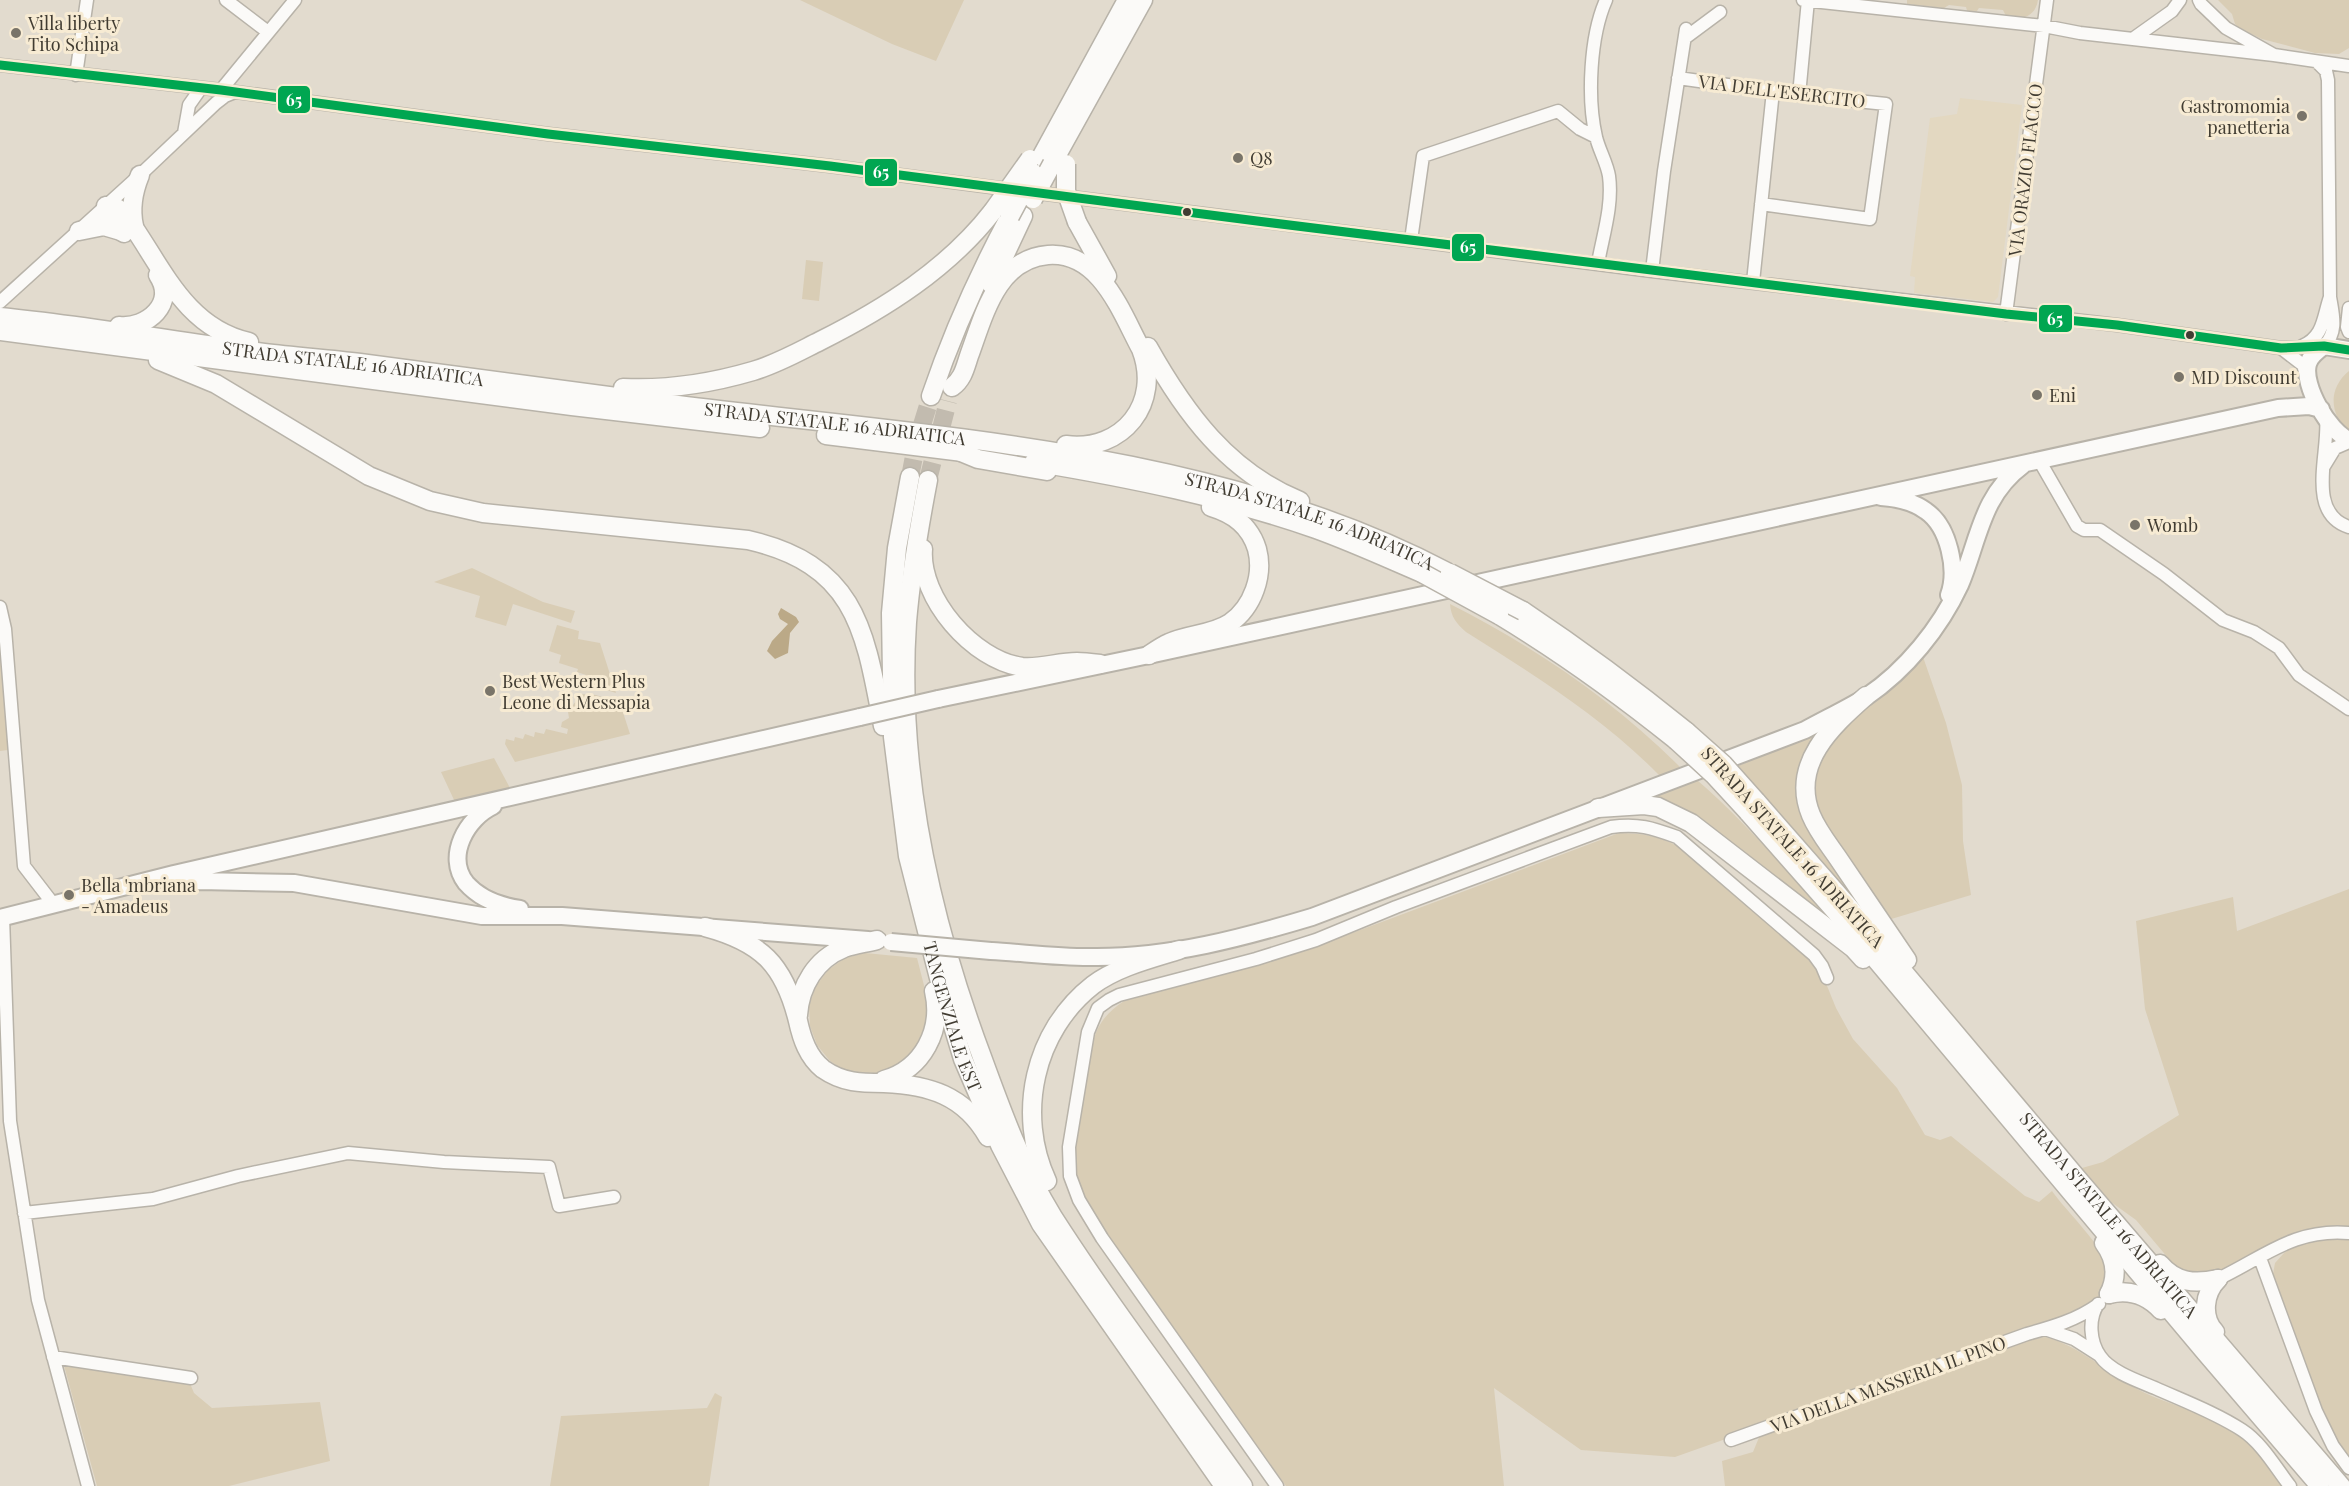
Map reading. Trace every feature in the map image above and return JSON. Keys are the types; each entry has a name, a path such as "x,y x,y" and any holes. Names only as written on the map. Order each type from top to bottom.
{"highway":[{"path":"907,431 934,429 1090,446 1115,437 1135,418 1146,394 1147,372 1141,349 1098,275 1084,262 1060,254 1045,255 1016,266 1006,273 1000,281 980,326 960,381 944,395 973,323 1009,214 1047,163 1102,45 1127,0"},
{"path":"471,379 515,376 625,389 715,380 754,371 799,352 896,299 917,284 956,249 1009,214 1047,163 1143,0"},
{"path":"1047,163 1066,191 1077,222 1170,385 1194,421 1225,454 1245,470 1274,488 1412,548 1423,567"},
{"path":"36,328 60,319 126,327 143,323 157,312 164,297 162,282 131,233 135,188 140,175"},
{"path":"106,206 112,225 131,233 188,307 216,330 246,341 349,357 360,363"},
{"path":"79,231 104,226 131,233"},
{"name":"STRADA STATALE 16 ADRIATICA","path":"0,317 36,328 60,340 572,406 1036,462 1180,490 1253,509 1423,567 1447,572 1523,611 1614,674 1682,736"},
{"name":"STRADA STATALE 16 ADRIATICA","path":"0,331 36,328 360,363 471,379 907,431 1069,455 1166,473 1308,512 1423,567 1551,646 1723,764 1752,807 1805,855 2057,1174 2320,1486"},
{"path":"60,340 82,347 144,356 198,375 369,476 446,505 492,514 748,540 767,544 798,557 837,588 861,628 872,665 892,785 900,805"},
{"path":"961,452 978,459 1113,482 1215,508 1233,516 1245,526 1254,541 1260,569 1257,585 1242,611 1231,623 1169,643 1149,655"},
{"path":"919,479 932,489 922,552 924,570 937,601 961,633 990,655 1008,664 1023,667 1076,662 1100,664"},
{"name":"TANGENZIALE EST","path":"919,479 897,548 891,613 893,737 900,805 916,887 941,986 963,1059 1000,1145 1041,1224 1224,1486"},
{"name":"TANGENZIALE EST","path":"919,479 916,548 907,621 905,686 914,812 956,987 1013,1140 1052,1215 1244,1486"},
{"path":"1598,808 1644,805 1658,807 1691,823 1852,948 1914,1011 1930,1013 1932,996 1819,830 1806,800 1806,776 1816,750 1838,721 1866,696"},
{"path":"874,1083 892,1078 914,1065 928,1046 935,1027 937,1002 915,903 916,887"},
{"path":"705,927 742,939 765,955 775,966 786,985 805,1046 820,1067 843,1080 855,1083 908,1084 930,1089 951,1097 970,1111 1029,1210 1041,1224"},
{"path":"797,1020 802,990 819,965 843,948 884,941"},
{"path":"1104,1291 1097,1270 1054,1195 1038,1160 1031,1131 1031,1101 1048,1041 1066,1012 1094,985 1131,965 1179,950"},
{"name":"STRADA STATALE 16 ADRIATICA","path":"1930,1013 2113,1218 2182,1302 2341,1486"},
{"path":"2057,1174 2064,1193 2112,1254 2115,1270 2104,1299"},
{"path":"2113,1218 2126,1224 2173,1277 2195,1282 2218,1279"},
{"path":"2218,1279 2211,1285 2206,1300 2211,1328 2250,1373 2264,1398"},
{"path":"2104,1299 2126,1292 2147,1298 2190,1344 2206,1353"}],"main road":[{"path":"2349,350 2324,346 2311,357 2308,364 2308,381 2323,414 2334,431 2349,441"},
{"path":"2278,408 2297,398 2308,381"},
{"path":"1,918 283,849 938,699 1149,655 1870,496 2278,408 2309,406 2323,414"},
{"path":"117,889 200,881 294,883 482,916 562,916 991,951 1098,957 1179,950 1247,937 1312,917 1780,741 1821,722 1866,696 1901,667 1936,626 1959,587 1992,498 2008,476 2032,462"},
{"path":"1870,496 1891,498 1927,512 1944,534 1951,554 1951,588 1936,626"},
{"path":"525,794 483,811 467,827 458,852 461,872 465,881 474,890 498,905 562,916"},
{"path":"277,882 266,877 262,872 262,866 264,860 283,849"}],"street":[{"path":"76,75 87,0"},
{"path":"226,0 268,32"},
{"path":"221,90 295,0"},
{"path":"1598,263 1610,197 1609,175 1596,137 1592,98 1593,56 1601,11 1606,0"},
{"name":"VIA ORAZIO FLACCO","path":"2006,314 2047,0"},
{"path":"2134,38 2172,10 2180,0"},
{"path":"2199,0 2226,28 2274,55"},
{"path":"1799,95 1806,1 2044,26 2080,33 2349,66"},
{"path":"1652,270 1686,34 1720,12"},
{"path":"0,65 221,90 548,134 830,166 2281,348 2324,346 2329,340 2334,323 2330,297 2328,80 2326,70 2317,62"},
{"name":"VIA DELL'ESERCITO","path":"1678,78 1799,95 1886,104 1869,219 1761,204"},
{"path":"175,85 185,95 189,105"},
{"path":"184,133 189,105 201,88"},
{"path":"201,88 204,101 203,114"},
{"path":"1753,282 1773,91"},
{"path":"0,302 140,175 203,114 225,96 235,92"},
{"path":"1411,240 1423,156 1558,111 1580,129 1596,137"},
{"path":"2302,346 2318,335 2323,327 2330,297"},
{"path":"2349,308 2347,327 2349,332"},
{"path":"2281,348 2303,365 2308,381"},
{"path":"2323,414 2326,508 2331,517 2349,527"},
{"path":"2323,467 2335,448 2349,441"},
{"path":"2032,462 2077,525 2084,530 2100,530 2164,574 2223,620 2254,632 2278,648 2299,675 2349,709"},
{"path":"0,607 5,629 24,866 54,905"},
{"path":"1277,1486 1102,1238 1079,1200 1070,1176 1069,1147 1088,1032 1098,1008 1119,995 1256,959 1316,940 1396,907 1611,827 1633,824 1677,837 1814,955 1827,978"},
{"path":"1,918 10,1121 24,1213 38,1300 88,1486"},
{"path":"24,1213 153,1200 238,1176 348,1153 444,1162 549,1167 559,1206 614,1197"},
{"path":"2218,1279 2305,1236 2322,1233 2349,1233"},
{"path":"2260,1258 2319,1419 2333,1446 2349,1468"},
{"path":"2100,1356 2092,1335 2091,1325 2094,1310 2104,1299"},
{"name":"VIA DELLA MASSERIA IL PINO","path":"1731,1440 2071,1320 2104,1299"},
{"path":"2045,1329 2074,1340 2116,1369 2135,1379 2239,1428 2255,1442 2290,1486"},
{"path":"53,1357 191,1378"}],"shaded area":[{"path":"800,0 964,0 936,61 892,44"},
{"path":"1907,0 2038,0 2031,14 2007,18 2003,10 1979,8 1975,14 1968,14 1966,7 1949,5 1944,8 1907,4"},
{"path":"2218,0 2349,0 2349,48 2339,54 2315,53 2262,39 2239,28 2232,14"},
{"path":"1960,98 2022,105 1998,297 1993,302 1914,293 1915,277 1910,276 1930,118 1957,114"},
{"path":"806,260 823,262 819,301 802,299"},
{"path":"2349,371 2349,433 2338,418 2334,394 2342,378"},
{"path":"472,568 543,602 575,611 571,623 513,604 506,626 475,617 480,596 434,582"},
{"path":"1450,604 1514,639 1574,678 1631,722 1685,772 1664,777 1659,775 1591,716 1466,632 1455,619"},
{"path":"781,608 796,617 799,622 790,633 788,653 775,659 767,651 772,641 788,624 780,619 778,614"},
{"path":"557,625 579,631 578,639 600,643 616,693 584,683 586,675 577,672 578,669 559,663 561,655 549,651"},
{"path":"0,652 8,750 0,751"},
{"path":"1922,654 1946,723 1962,785 1963,841 1971,895 1888,920 1823,829 1812,794 1816,769 1834,735"},
{"path":"581,694 596,695 620,703 630,734 515,762 505,744 506,739 514,741 515,737 523,739 525,734 534,737 535,732 544,734 546,729 567,734 568,729 561,727 562,722 569,718 568,712"},
{"path":"1821,730 1801,785 1872,924 1731,769"},
{"path":"494,758 510,788 455,802 441,772"},
{"path":"1697,780 1753,834 1840,932 1649,798"},
{"path":"1619,833 1650,836 1679,847 1813,960 1853,1039 1897,1088 1925,1135 1940,1140 1951,1136 2025,1196 2039,1202 2052,1191 2085,1230 2107,1262 2109,1277 2106,1287 2091,1303 2060,1320 1675,1457 1581,1450 1494,1388 1504,1486 1286,1486 1108,1240 1080,1189 1073,1161 1074,1137 1093,1043 1100,1025 1113,1009 1124,1001 1262,964 1355,932"},
{"path":"2349,889 2349,1230 2326,1227 2307,1230 2214,1275 2183,1272 2174,1265 2136,1220 2111,1202 2082,1168 2103,1162 2179,1115 2145,1009 2136,921 2233,897 2237,931"},
{"path":"865,953 917,958 931,1013 919,1051 887,1074 867,1076 847,1072 830,1061 817,1045 810,1026 809,1006 816,986 828,970 845,958"},
{"path":"2339,1237 2349,1239 2349,1459 2329,1427 2286,1316 2273,1274 2275,1263 2298,1243"},
{"path":"2045,1337 2081,1353 2151,1396 2224,1425 2237,1433 2259,1453 2285,1486 1725,1486 1722,1461 1753,1452 1760,1435 2026,1341"},
{"path":"63,1362 189,1381 194,1393 212,1408 320,1402 330,1461 229,1486 97,1486"},
{"path":"715,1393 722,1397 709,1486 550,1486 561,1416 707,1408"}],"tunnel":[{"path":"910,477 917,441 931,396"},
{"path":"928,480 948,401"}],"transit line":[{"name":"65","path":"0,65 221,90 548,134 830,166 2006,314 2117,325 2281,348 2324,346 2349,350"}],"place":[{"name":"Villa liberty Tito Schipa","path":"16,33"},
{"name":"Gastromomia panetteria","path":"2302,116"},
{"name":"Q8","path":"1238,158"},
{"name":"MD Discount","path":"2179,377"},
{"name":"Eni","path":"2037,395"},
{"name":"Womb","path":"2135,525"},
{"name":"Best Western Plus Leone di Messapia","path":"490,691"},
{"name":"Bella 'mbriana - Amadeus","path":"69,895"}]}
